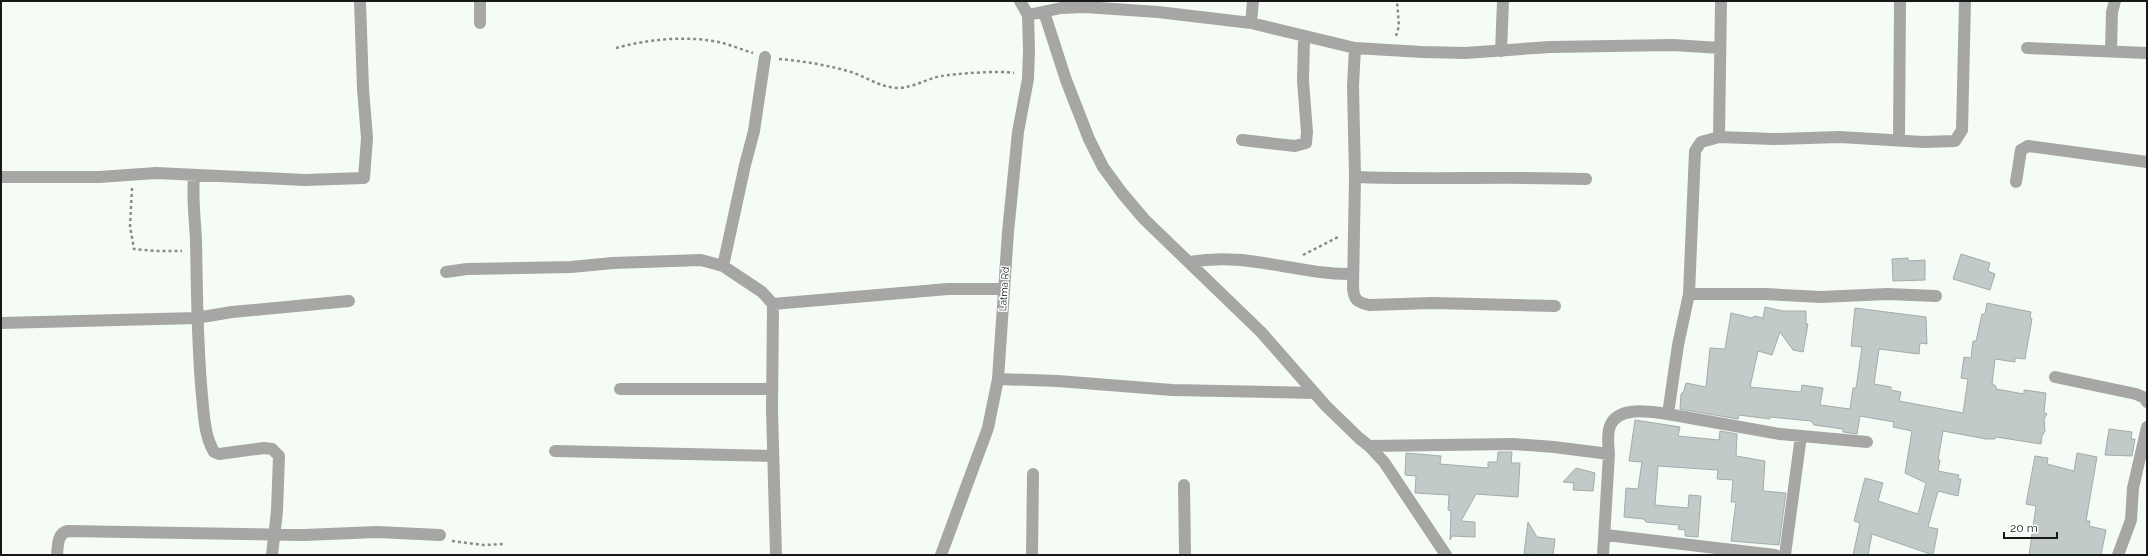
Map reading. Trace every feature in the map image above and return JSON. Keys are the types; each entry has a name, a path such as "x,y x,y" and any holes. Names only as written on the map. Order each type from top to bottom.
{"street":[{"path":"1,177 99,177 133,174 256,177 305,180 364,178 367,138 363,89 360,1"},
{"path":"480,1 480,23"},
{"path":"1020,1 1028,16 1062,5 1085,7 1123,5 1251,23 1304,37 1355,48 1382,50 1464,53 1550,47 1673,46 1720,48"},
{"path":"1251,23 1253,1"},
{"path":"1501,51 1503,1"},
{"path":"1719,137 1720,1"},
{"path":"1899,140 1900,1"},
{"path":"1668,414 1678,345 1689,294 1695,151 1701,142 1719,137 1774,139 1840,137 1948,142 1959,138 1962,130 1965,92 1965,1"},
{"path":"2111,50 2112,12 2116,1"},
{"path":"1044,12 1066,80 1089,139 1103,167 1144,219 1190,262 1260,332 1314,393 1384,462 1446,555"},
{"name":"Latma Rd","path":"941,555 980,453 988,428 998,379 1004,290 1018,132 1028,79 1028,16"},
{"path":"1242,140 1299,146 1306,143 1307,132 1303,81 1304,37"},
{"path":"1355,48 1353,86 1355,177 1354,297 1360,303 1369,305 1433,303 1555,306"},
{"path":"2027,48 2111,50 2147,53"},
{"path":"723,266 740,185 754,131 765,57"},
{"path":"2016,182 2020,154 2022,150 2028,146 2147,162"},
{"path":"194,176 192,196 196,238 196,318 204,418 210,445 214,452 219,454 264,448 272,449 277,453 279,461 272,555"},
{"path":"1355,177 1422,179 1518,177 1586,179"},
{"path":"1190,262 1216,258 1235,259 1293,269 1353,274"},
{"path":"446,272 467,269 570,267 684,259 701,260 723,266 762,292 773,304 772,389 776,555"},
{"path":"773,304 953,289 1004,290"},
{"path":"1689,294 1765,294 1822,297 1887,294 1936,296"},
{"path":"1,323 196,318 232,312 349,300"},
{"path":"2055,377 2136,394 2145,398 2147,402"},
{"path":"998,379 1044,380 1172,390 1314,393"},
{"path":"620,389 772,389"},
{"path":"1603,555 1606,535 1610,426 1620,415 1634,412 1668,414 1701,421 1801,436 1867,442"},
{"path":"2118,555 2131,520 2133,488 2147,427"},
{"path":"1785,555 1801,436"},
{"path":"1369,446 1514,444 1554,446 1608,454"},
{"path":"555,451 773,456"},
{"path":"1032,555 1033,474"},
{"path":"1184,486 1185,555"},
{"path":"57,555 60,535 68,531 274,533 304,535 377,532 440,535"},
{"path":"1606,535 1775,555"}],"path":[{"path":"1382,50 1396,36 1399,26 1397,1"},
{"path":"616,48 655,41 693,40 722,43 765,57 836,68 859,75 878,84 898,88 916,85 940,76 966,74 1012,73 1028,79"},
{"path":"133,174 130,226 134,249 155,252 188,251"},
{"path":"1293,269 1291,263 1301,256 1346,233"},
{"path":"440,535 456,542 483,545 505,544"}],"building":[{"path":"1961,254 1990,263 1988,271 1995,274 1990,290 1953,279"},
{"path":"1908,258 1908,261 1925,260 1925,280 1893,281 1892,259"},
{"path":"1987,303 2031,312 2030,318 2032,319 2025,359 2015,358 2015,362 1995,359 1992,384 1996,386 1996,389 2024,394 2024,390 2046,393 2044,412 2047,414 2044,419 2045,431 2042,436 2041,444 1996,437 1995,439 1986,439 1943,431 1938,460 1940,460 1938,471 1959,475 1958,479 1961,479 1958,496 1938,491 1928,527 1938,529 1933,555 1872,534 1868,555 1853,555 1860,523 1854,521 1865,478 1883,483 1878,501 1918,514 1926,483 1905,473 1912,431 1893,427 1894,422 1860,416 1857,434 1843,432 1843,429 1814,425 1811,421 1770,417 1770,419 1739,415 1738,419 1680,409 1681,394 1684,391 1686,383 1706,387 1710,348 1725,349 1731,313 1752,318 1754,316 1763,318 1765,307 1783,311 1806,311 1806,324 1808,324 1803,352 1793,350 1780,332 1772,355 1758,351 1750,387 1801,392 1802,385 1823,388 1820,405 1850,409 1853,388 1856,388 1862,347 1851,346 1855,308 1926,317 1927,344 1920,343 1919,354 1879,349 1874,384 1891,387 1891,390 1901,392 1899,401 1963,413 1968,379 1961,378 1964,357 1971,358 1973,341 1976,341 1982,314 1985,314"},
{"path":"1635,420 1680,427 1678,436 1719,440 1720,431 1737,434 1736,456 1765,461 1763,491 1786,493 1779,545 1731,541 1736,502 1731,502 1733,480 1717,479 1718,470 1658,466 1655,505 1688,508 1689,495 1701,496 1698,537 1685,536 1685,530 1678,529 1679,525 1646,522 1644,519 1624,517 1626,488 1638,489 1642,462 1629,461"},
{"path":"2109,429 2132,432 2131,439 2135,439 2132,456 2105,455"},
{"path":"1498,452 1512,452 1511,463 1520,463 1518,497 1476,494 1461,521 1475,522 1475,537 1452,536 1450,540 1451,511 1448,510 1449,495 1415,493 1416,476 1405,475 1406,453 1441,456 1440,464 1488,468 1488,462 1497,462"},
{"path":"2077,453 2097,457 2086,521 2090,521 2089,526 2106,530 2101,555 2029,555 2036,506 2026,504 2035,456 2048,458 2047,464 2074,471"},
{"path":"1576,468 1595,473 1593,491 1573,490 1574,483 1563,482"},
{"path":"1528,522 1537,537 1555,539 1553,555 1524,554"}]}
